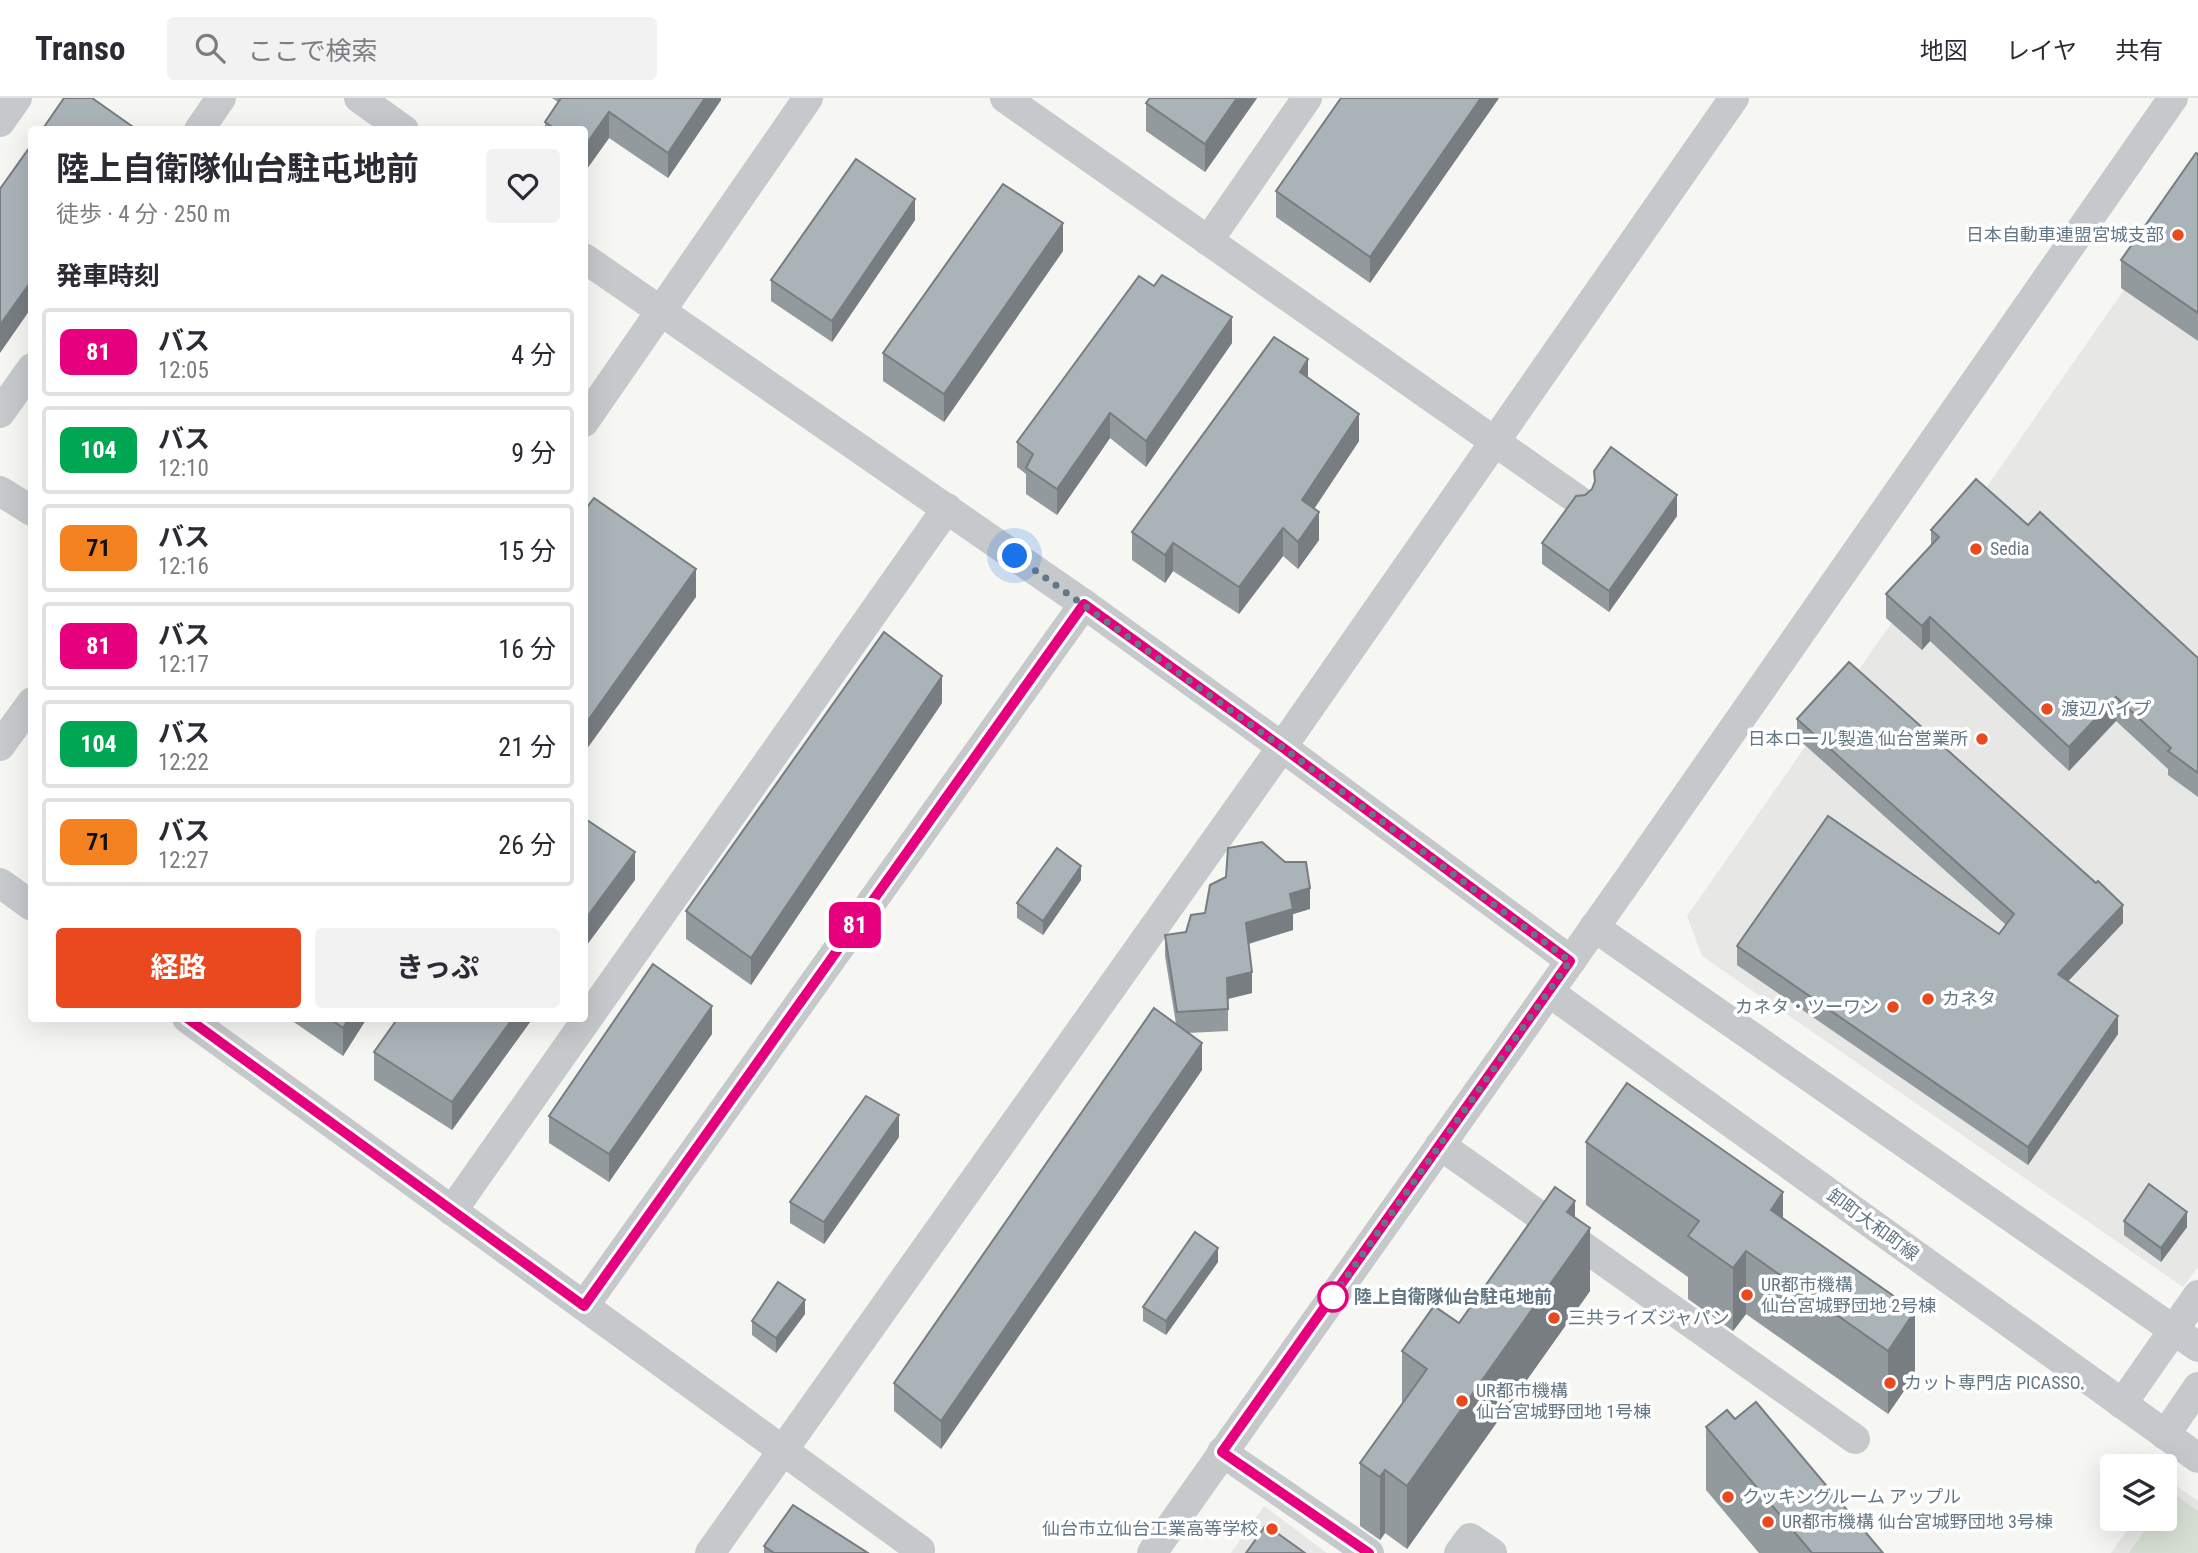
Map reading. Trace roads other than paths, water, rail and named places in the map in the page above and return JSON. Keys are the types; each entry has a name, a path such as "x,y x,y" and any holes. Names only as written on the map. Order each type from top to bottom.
{"street":[{"path":"0,122 17,98"},
{"path":"202,126 221,98"},
{"path":"359,98 398,126"},
{"path":"588,416 808,98"},
{"path":"1005,98 1578,500"},
{"path":"1208,240 1307,98"},
{"path":"710,1553 1282,747 1734,98"},
{"path":"1152,1553 1549,992 2173,98"},
{"path":"588,261 1084,604 1570,961"},
{"path":"0,413 28,374"},
{"path":"0,491 28,508"},
{"path":"588,1018 947,508"},
{"path":"584,1306 1084,604"},
{"path":"0,746 28,708"},
{"path":"0,883 28,902"},
{"path":"1594,927 2198,1347"},
{"name":"卸町大和町線","path":"1549,992 2198,1458"},
{"path":"192,1022 920,1550"},
{"path":"452,1211 585,1022"},
{"path":"1440,1145 1855,1439"},
{"path":"2122,1404 2198,1295"},
{"path":"2165,1435 2198,1387"},
{"path":"1222,1452 1369,1553"},
{"path":"1459,1553 1470,1538 1492,1553"}],"place":[{"name":"日本自動車連盟宮城支部","path":"2178,235"},
{"name":"Sedia","path":"1976,549"},
{"name":"渡辺パイプ","path":"2047,709"},
{"name":"日本ロール製造 仙台営業所","path":"1982,739"},
{"name":"カネタ","path":"1928,999"},
{"name":"カネタ・ツーワン","path":"1893,1007"},
{"name":"UR都市機構 仙台宮城野団地 2号棟","path":"1747,1295"},
{"name":"陸上自衛隊仙台駐屯地前","path":"1333,1297"},
{"name":"三共ライズジャパン","path":"1554,1318"},
{"name":"カット専門店 PICASSO.","path":"1890,1383"},
{"name":"UR都市機構 仙台宮城野団地 1号棟","path":"1462,1401"},
{"name":"クッキングルーム アップル","path":"1728,1497"},
{"name":"UR都市機構 仙台宮城野団地 3号棟","path":"1768,1522"},
{"name":"仙台市立仙台工業高等学校","path":"1272,1529"}]}
